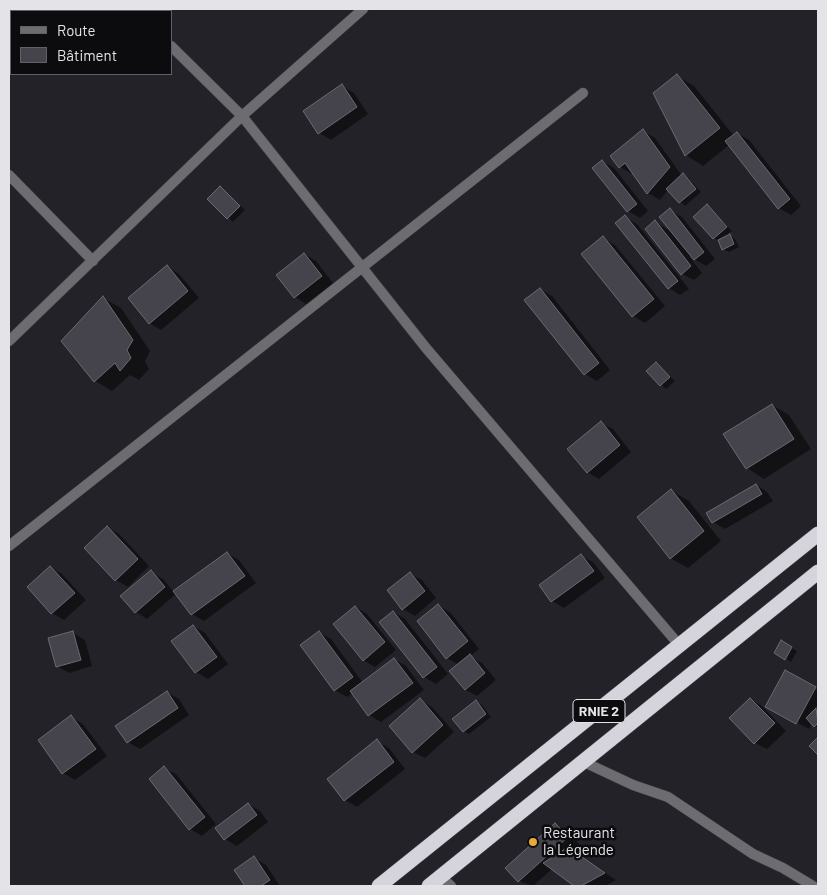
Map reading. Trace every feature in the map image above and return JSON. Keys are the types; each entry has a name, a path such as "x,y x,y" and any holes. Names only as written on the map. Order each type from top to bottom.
{"highway":[{"name":"RNIE 2","path":"379,886 818,534"},
{"name":"RNIE 2","path":"440,883 584,762 818,572"}],"street":[{"path":"9,341 242,116 363,9"},
{"path":"172,47 242,116 426,348 680,646"},
{"path":"9,546 584,93"},
{"path":"9,175 93,261"},
{"path":"584,762 634,785 668,797 753,854 783,868 814,886 818,882"}],"building":[{"path":"677,74 720,128 685,156 653,93"},
{"path":"342,84 357,107 318,134 303,111"},
{"path":"643,129 670,167 647,194 625,163 619,168 610,156"},
{"path":"737,132 790,199 778,209 725,141"},
{"path":"602,160 637,204 627,212 592,168"},
{"path":"683,173 696,189 679,203 666,189"},
{"path":"220,186 240,206 227,219 207,199"},
{"path":"707,204 727,227 713,239 693,217"},
{"path":"670,208 704,252 694,260 659,217"},
{"path":"625,215 678,281 668,289 615,223"},
{"path":"655,220 691,266 681,275 645,229"},
{"path":"730,234 734,244 722,250 718,240"},
{"path":"603,236 654,299 632,317 581,254"},
{"path":"304,253 322,276 294,298 276,275"},
{"path":"167,265 188,291 149,324 128,298"},
{"path":"540,288 599,363 584,375 524,300"},
{"path":"103,296 133,340 127,350 131,358 120,371 115,363 94,382 61,341"},
{"path":"656,362 670,377 660,386 646,371"},
{"path":"772,404 794,439 746,469 723,434"},
{"path":"601,421 620,445 587,473 567,449"},
{"path":"756,484 762,494 712,523 706,513"},
{"path":"671,489 704,531 670,559 637,517"},
{"path":"107,526 138,559 115,581 84,548"},
{"path":"227,552 245,576 191,615 173,591"},
{"path":"581,554 594,571 551,602 539,585"},
{"path":"50,566 75,593 51,614 27,587"},
{"path":"151,570 165,587 135,613 120,596"},
{"path":"410,572 425,591 402,610 387,590"},
{"path":"438,604 468,641 446,659 417,621"},
{"path":"355,606 385,642 363,661 333,624"},
{"path":"393,611 437,667 423,678 379,622"},
{"path":"193,625 217,657 195,673 171,641"},
{"path":"73,631 81,660 56,667 48,638"},
{"path":"319,631 353,677 334,691 300,645"},
{"path":"781,640 792,647 785,660 774,653"},
{"path":"470,654 485,673 465,690 449,671"},
{"path":"394,658 413,683 368,716 350,691"},
{"path":"785,670 816,687 796,724 765,707"},
{"path":"167,691 178,708 127,743 115,726"},
{"path":"420,698 443,725 412,753 389,726"},
{"path":"750,698 775,723 754,744 729,718"},
{"path":"476,700 486,714 463,732 452,719"},
{"path":"816,708 818,723 814,727 806,718"},
{"path":"71,715 96,749 62,774 38,740"},
{"path":"818,737 818,755 809,746"},
{"path":"377,739 394,762 344,801 327,779"},
{"path":"164,766 205,817 189,830 149,779"},
{"path":"248,803 257,815 224,840 215,828"},
{"path":"555,823 568,837 518,882 505,868"},
{"path":"568,847 605,873 581,886 574,886 543,863"},
{"path":"254,856 270,880 261,886 245,886 234,870"}],"place":[{"name":"Restaurant la Légende","path":"533,842"}]}
